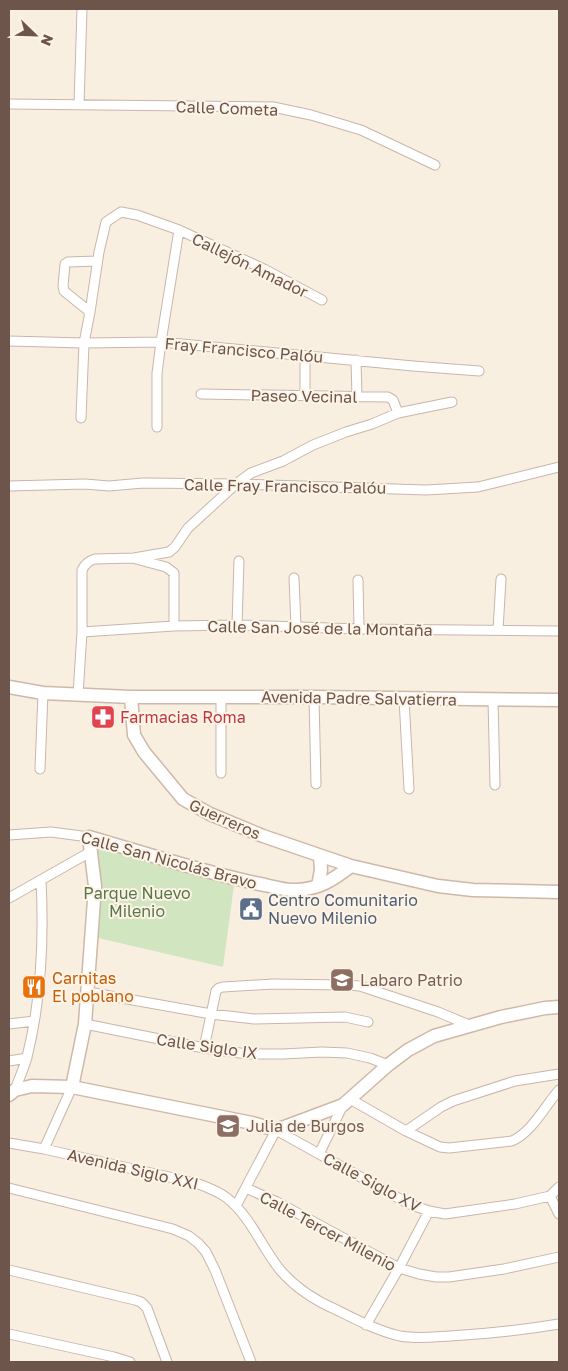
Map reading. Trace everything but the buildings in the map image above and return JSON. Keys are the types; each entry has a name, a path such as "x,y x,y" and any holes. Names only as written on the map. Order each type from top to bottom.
{"street":[{"path":"79,104 82,9"},
{"name":"Calle Cometa","path":"9,104 273,107 311,115 361,130 435,165"},
{"name":"Callejón Amador","path":"97,261 106,222 121,212 137,215 179,230 264,269 322,300"},
{"path":"157,427 157,373 179,230"},
{"path":"82,418 84,342 90,312 97,261 68,262 65,264 64,291 90,312"},
{"name":"Fray Francisco Palóu","path":"9,341 161,342 479,371"},
{"path":"305,356 305,395"},
{"path":"356,360 357,396"},
{"name":"Paseo Vecinal","path":"201,394 388,397 394,400 398,412"},
{"name":"Paseo Vecinal","path":"134,558 168,552 175,547 188,528 236,484 251,473 282,461 313,445 372,424 398,412 452,402"},
{"name":"Calle Fray Francisco Palóu","path":"9,486 236,484 426,490 478,487 559,467"},
{"path":"78,695 82,632 82,570 89,561 134,558 166,567 174,573 174,626"},
{"path":"237,625 239,561"},
{"path":"294,578 296,627"},
{"path":"498,630 501,579"},
{"path":"358,580 359,629"},
{"name":"Calle San José de la Montaña","path":"82,632 174,626 237,625 359,629 559,631"},
{"name":"Avenida Padre Salvatierra","path":"9,687 43,693 131,698 559,700"},
{"path":"40,769 43,693"},
{"path":"220,772 221,697"},
{"name":"Guerreros","path":"131,698 134,736 144,752 183,800 210,814 263,836 351,866 446,887 473,890 559,892"},
{"path":"314,698 316,784"},
{"path":"404,699 409,789"},
{"path":"493,700 495,785"},
{"name":"Calle San Nicolás Bravo","path":"9,835 51,832 89,837 233,878 295,891 332,881 351,866"},
{"path":"44,1149 72,1087 85,1024 95,886 89,837"},
{"path":"9,898 92,851"},
{"path":"318,886 321,870 320,856"},
{"path":"12,1092 27,1058 34,1020 40,968 41,880"},
{"path":"204,1048 216,991 223,987 273,984 360,986 414,1003 469,1025"},
{"path":"88,992 211,1014 254,1019 345,1017 368,1022"},
{"path":"318,1154 347,1102 388,1065 408,1050 434,1036 469,1025 545,1008 559,1007"},
{"path":"9,1024 34,1020"},
{"name":"Calle Siglo IX","path":"85,1024 204,1048 246,1054 348,1053 370,1058 388,1065"},
{"path":"9,1061 27,1058"},
{"path":"406,1131 441,1107 473,1094 515,1081 559,1074"},
{"path":"12,1092 32,1086 72,1087 252,1123 276,1130 347,1102 440,1147 449,1148 512,1141 519,1138 559,1090"},
{"path":"236,1206 276,1130"},
{"name":"Calle Siglo XV","path":"276,1130 410,1204 429,1211 445,1214 516,1204 550,1196"},
{"name":"Avenida Siglo XXI","path":"9,1143 44,1149 211,1188 226,1196 236,1206 281,1271 296,1287 366,1325 402,1336 422,1338 478,1335 559,1324"},
{"path":"559,1187 550,1196 559,1214"},
{"path":"9,1188 173,1229 189,1236 206,1252 216,1270 251,1362"},
{"name":"Calle Tercer Milenio","path":"246,1188 277,1202 399,1268 419,1274 436,1277 449,1276 504,1269 559,1257"},
{"path":"366,1325 429,1211"},
{"path":"9,1270 141,1302 147,1308 167,1362"},
{"path":"9,1334 130,1362"}],"green space":[{"name":"Parque Nuevo Milenio","path":"89,843 234,885 223,967 94,937"}],"place":[{"name":"Farmacias Roma","path":"103,717"},
{"name":"Centro Comunitario Nuevo Milenio","path":"251,909"},
{"name":"Labaro Patrio","path":"342,980"},
{"name":"Carnitas El poblano","path":"34,987"},
{"name":"Julia de Burgos","path":"228,1126"}]}
